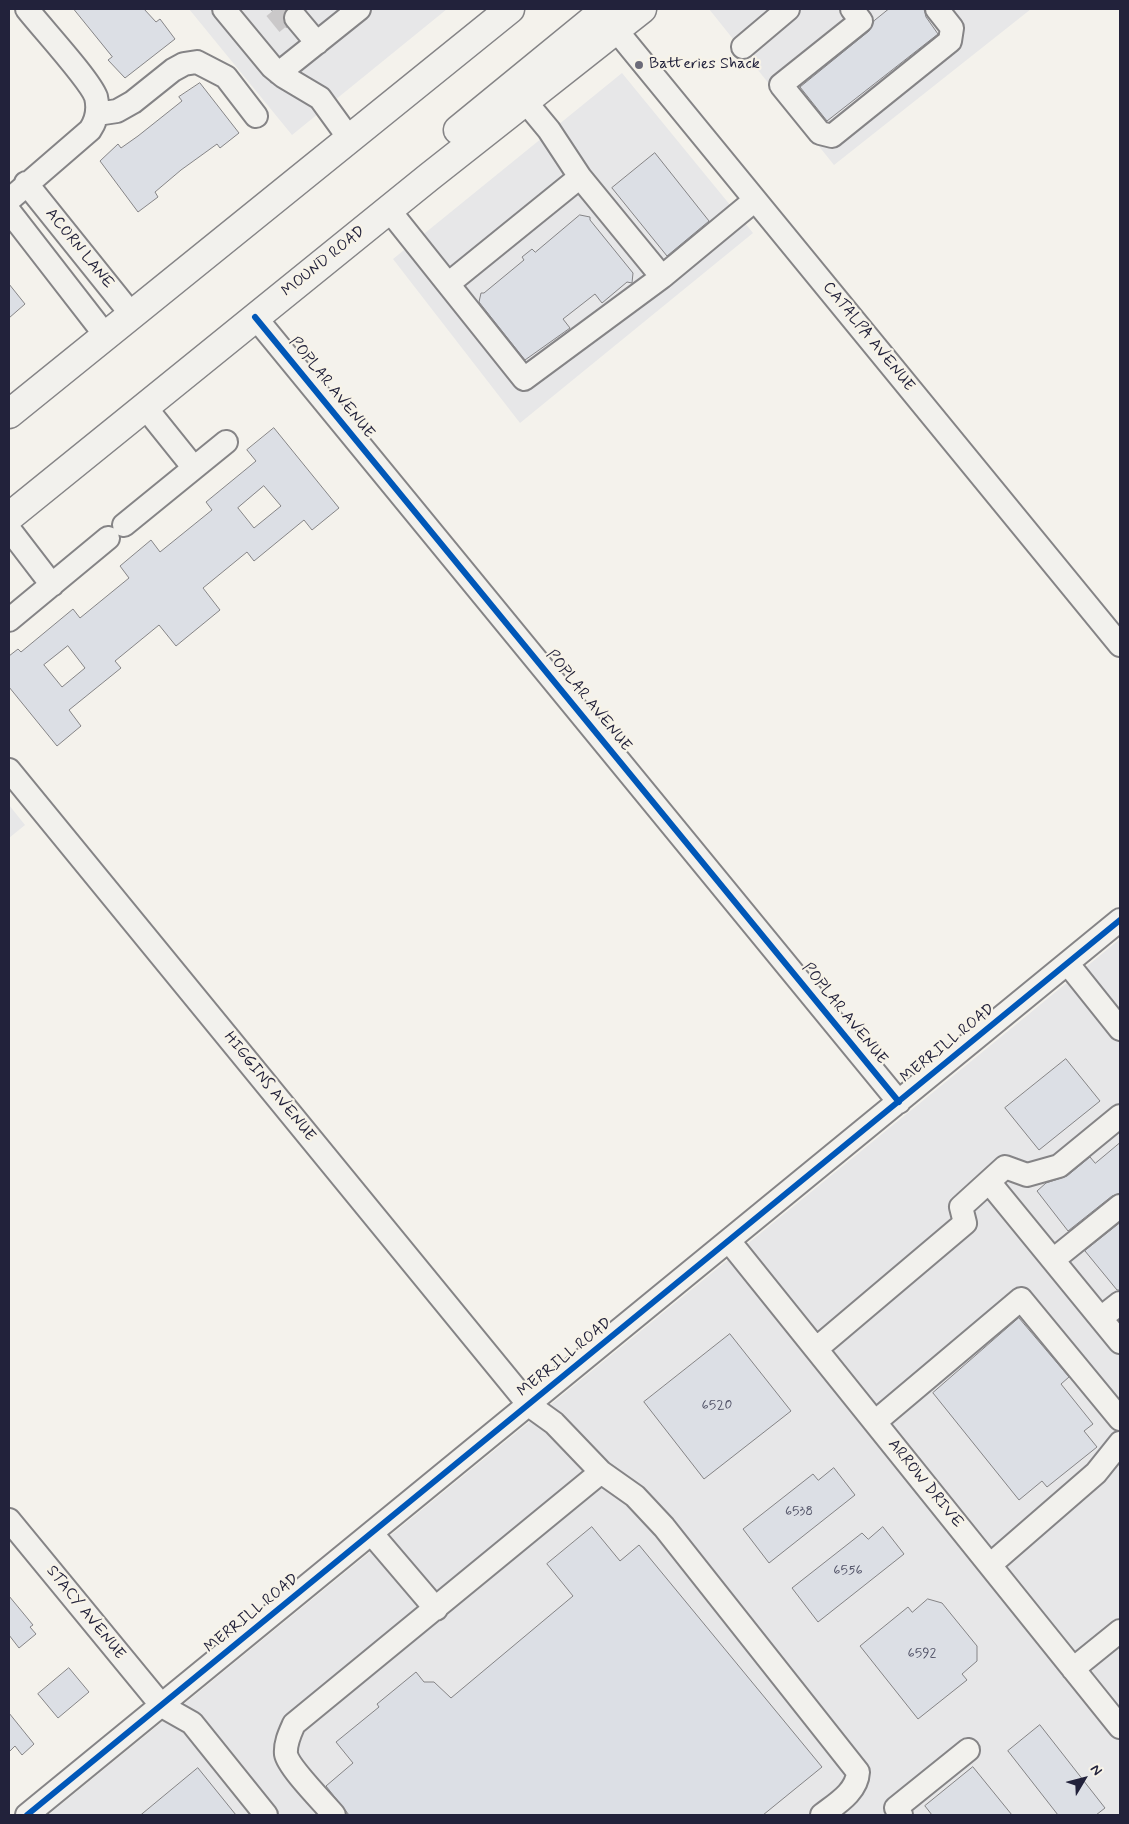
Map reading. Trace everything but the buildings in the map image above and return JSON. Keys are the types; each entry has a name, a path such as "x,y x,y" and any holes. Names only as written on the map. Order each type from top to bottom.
{"main road":[{"path":"9,414 510,9"},
{"path":"519,94 611,19 642,9"},
{"name":"MOUND ROAD","path":"9,517 429,178 446,140 519,94"}],"street":[{"path":"9,200 26,183 90,130 95,123 97,114 95,96 90,87 27,9"},
{"path":"224,9 279,73 320,98 350,138"},
{"path":"279,73 359,9"},
{"path":"742,47 788,9"},
{"path":"863,13 781,84 820,133 832,136 950,40 952,28 936,9"},
{"name":"CATALPA AVENUE","path":"611,19 756,200 1120,645"},
{"path":"292,21 312,47"},
{"path":"97,114 117,111 133,102 173,70 184,64 197,62 226,78 256,116"},
{"path":"519,94 550,130 580,177 662,277"},
{"path":"448,284 580,177"},
{"name":"ACORN LANE","path":"26,183 132,315"},
{"path":"389,210 524,379 662,277 756,200"},
{"name":"ACORN LANE","path":"9,211 106,336"},
{"name":"POPLAR AVENUE","path":"255,317 899,1102"},
{"path":"145,407 194,468"},
{"path":"9,620 226,442"},
{"path":"9,529 52,584"},
{"name":"HIGGINS AVENUE","path":"9,770 529,1405 554,1423 601,1472 635,1496 664,1527 858,1772 858,1781 846,1796 822,1815"},
{"name":"MERRILL ROAD","path":"27,1815 1120,920"},
{"path":"1068,964 1120,1029"},
{"path":"816,1349 965,1223 962,1207 1005,1167 1026,1176 1059,1166 1120,1116"},
{"path":"990,1182 1120,1342"},
{"path":"1053,1260 1120,1206"},
{"name":"ARROW DRIVE","path":"729,1241 1120,1727"},
{"path":"875,1422 1021,1299 1120,1419"},
{"path":"1100,1318 1120,1303"},
{"path":"990,1565 1096,1473 1120,1443"},
{"path":"334,1815 292,1766 286,1755 287,1744 294,1724 601,1472"},
{"name":"STACY AVENUE","path":"9,1520 162,1706"},
{"path":"372,1534 436,1609"},
{"path":"1073,1668 1120,1631"},
{"path":"162,1706 192,1723 266,1815"},
{"path":"894,1813 968,1750"}],"shaded area":[{"path":"189,9 447,9 292,135"},
{"path":"709,9 1031,9 834,165"},
{"path":"622,73 753,233 520,423 393,259"},
{"path":"9,805 25,825 9,838"},
{"path":"1120,939 1120,1815 48,1815 1013,1027"}],"tunnel":[{"path":"275,9 288,25"}],"cycle path":[{"path":"255,317 899,1102"},
{"path":"27,1815 1120,920"}],"place":[{"name":"Batteries Shack","path":"639,65"}]}
